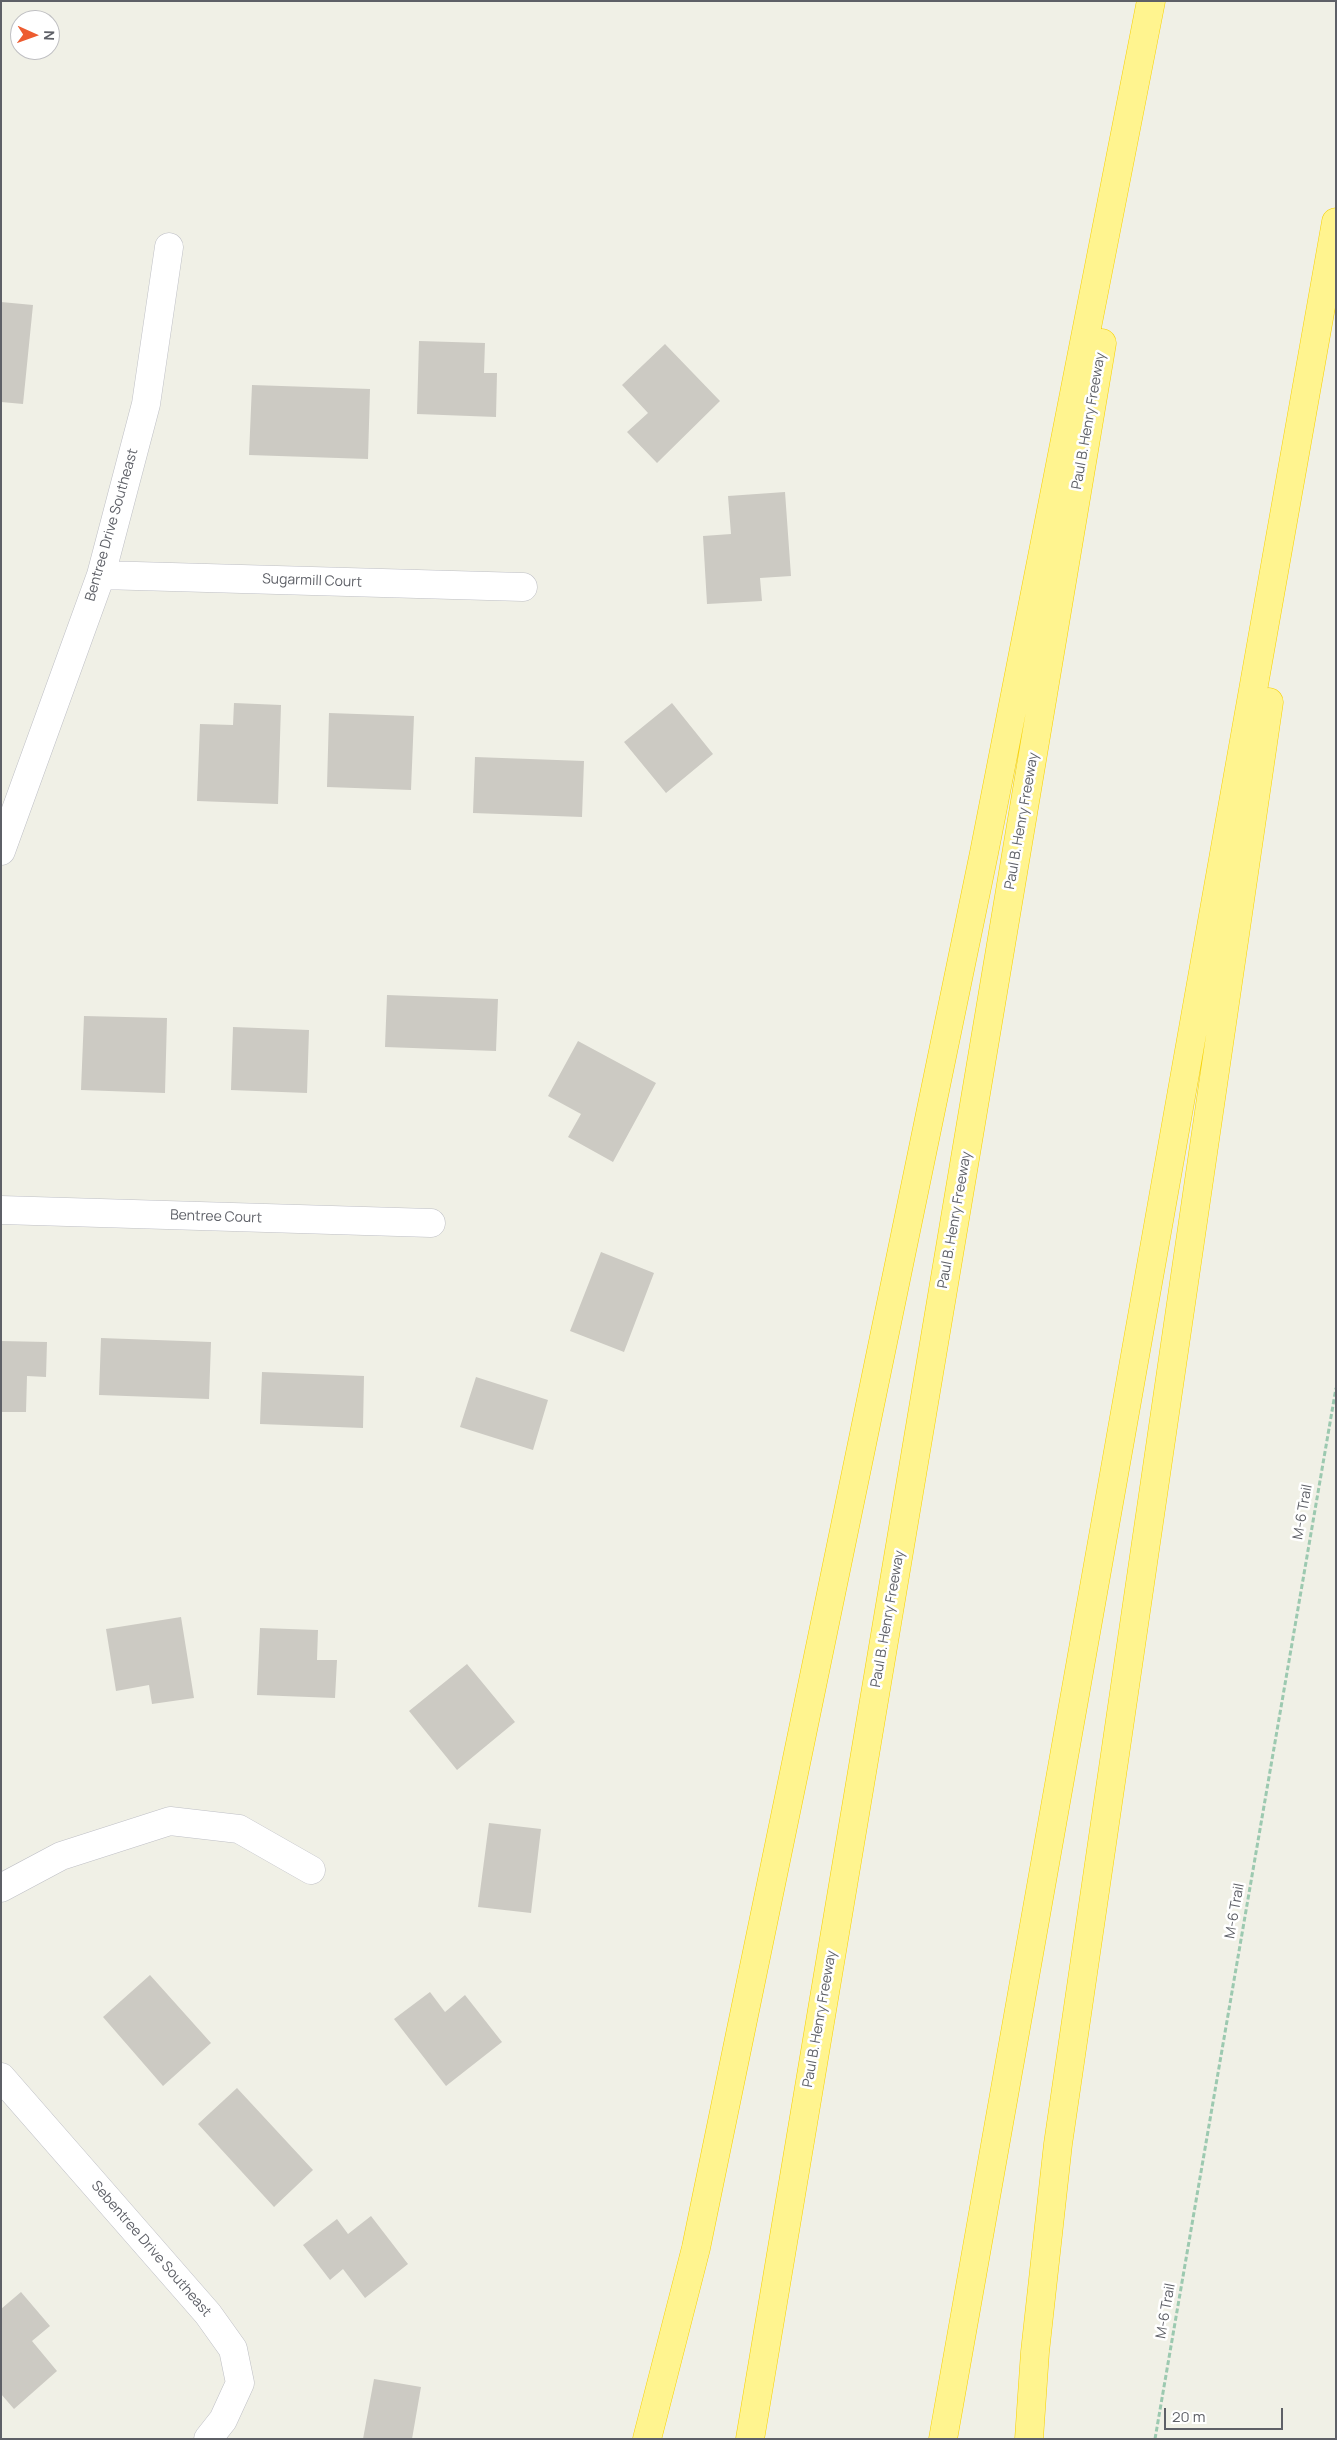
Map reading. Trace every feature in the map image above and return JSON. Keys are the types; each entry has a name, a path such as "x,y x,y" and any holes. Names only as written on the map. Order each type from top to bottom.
{"highway":[{"path":"647,2439 696,2248 732,2078 986,844 1151,1"},
{"name":"Paul B. Henry Freeway","path":"750,2439 1160,1"},
{"path":"943,2439 1336,222"},
{"path":"1028,2439 1035,2352 1059,2134 1336,243"}],"street":[{"name":"Bentree Drive Southeast","path":"1,852 101,575 146,404 169,247"},
{"name":"Sugarmill Court","path":"101,575 523,587"},
{"name":"Bentree Court","path":"1,1210 431,1223"},
{"path":"1,1888 61,1856 170,1821 239,1829 311,1870"},
{"name":"Sebentree Drive Southeast","path":"1,2077 208,2314 233,2349 240,2383 223,2420 208,2439"}],"path":[{"name":"M-6 Trail","path":"1156,2439 1336,1388"}],"building":[{"path":"1,302 33,305 23,404 1,402"},
{"path":"419,341 485,343 484,373 497,373 496,417 417,414"},
{"path":"665,344 720,401 657,463 627,432 648,413 622,385"},
{"path":"252,385 370,389 368,459 249,455"},
{"path":"785,492 791,576 760,578 762,601 707,604 703,536 731,534 728,496"},
{"path":"234,703 281,705 278,804 197,801 200,724 233,725"},
{"path":"672,703 713,754 666,793 624,742"},
{"path":"329,713 414,716 411,790 327,787"},
{"path":"475,757 584,761 582,817 473,813"},
{"path":"387,995 498,999 496,1051 385,1047"},
{"path":"84,1016 167,1018 165,1093 81,1090"},
{"path":"233,1027 309,1030 307,1093 231,1090"},
{"path":"578,1041 656,1083 613,1162 568,1137 581,1114 548,1096"},
{"path":"601,1252 654,1273 624,1352 570,1331"},
{"path":"101,1338 211,1342 209,1399 99,1395"},
{"path":"1,1341 47,1342 46,1377 27,1376 26,1412 1,1412"},
{"path":"262,1372 364,1376 363,1428 260,1424"},
{"path":"476,1377 548,1400 533,1450 460,1427"},
{"path":"181,1617 194,1698 152,1704 149,1685 116,1691 106,1629"},
{"path":"260,1628 318,1630 317,1660 337,1660 335,1698 257,1695"},
{"path":"467,1664 515,1722 457,1770 409,1711"},
{"path":"489,1823 541,1829 531,1913 478,1907"},
{"path":"150,1975 211,2043 163,2086 103,2017"},
{"path":"430,1992 445,2012 465,1995 502,2042 446,2086 394,2019"},
{"path":"237,2088 313,2170 274,2207 198,2124"},
{"path":"371,2216 408,2264 365,2298 343,2269 330,2280 303,2245 337,2219 348,2234"},
{"path":"21,2292 50,2326 32,2341 57,2371 14,2409 1,2394 1,2309"},
{"path":"374,2379 421,2387 412,2439 363,2439"}]}
